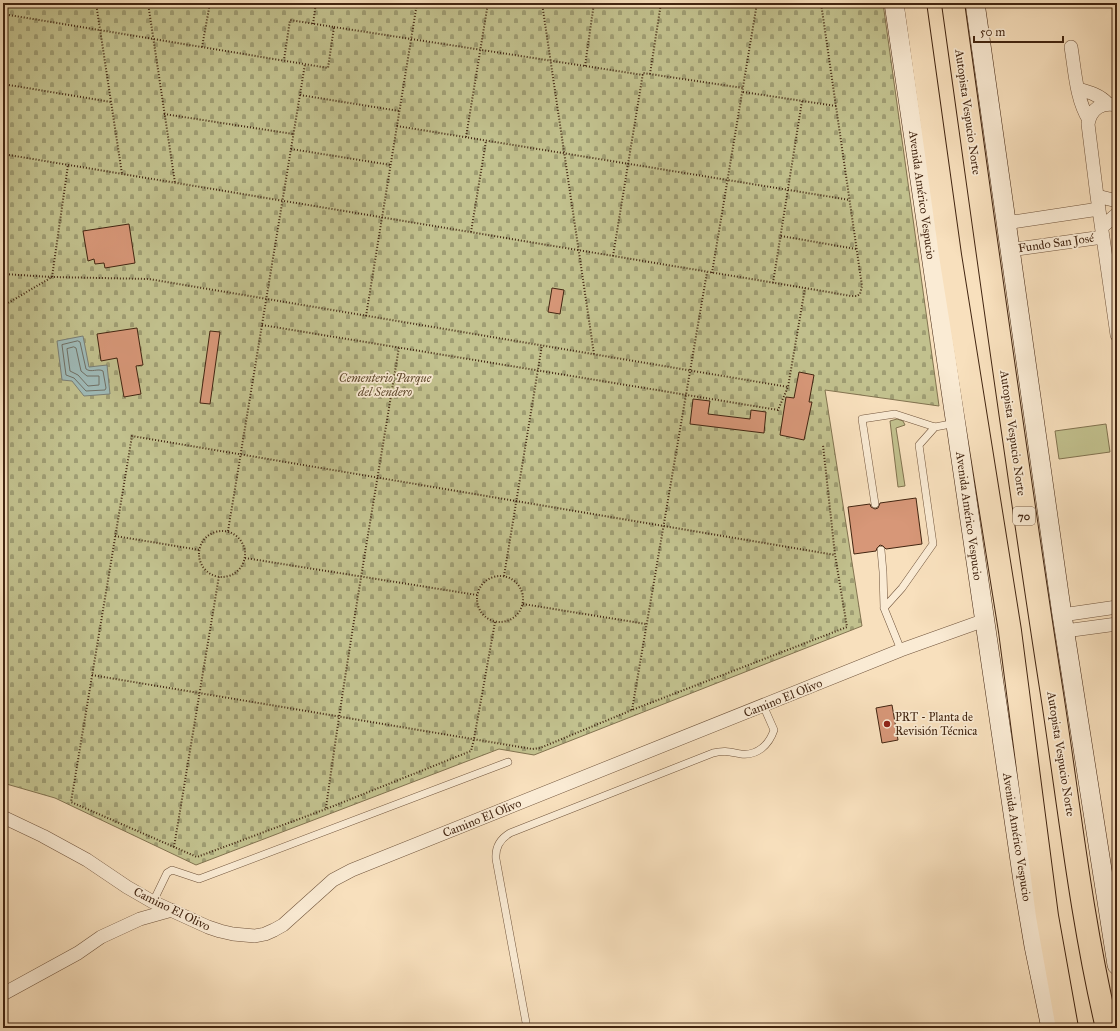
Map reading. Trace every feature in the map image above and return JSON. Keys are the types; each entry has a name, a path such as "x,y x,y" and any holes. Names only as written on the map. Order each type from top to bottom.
{"highway":[{"path":"915,3 950,255 1010,631 1047,916 1067,1028"},
{"name":"Autopista Vespucio Norte","path":"953,3 1025,521 1082,895 1093,962 1107,1028"}],"main road":[{"name":"Avenida Américo Vespucio","path":"894,3 1023,881 1034,946 1051,1028"},
{"path":"975,3 1064,623 1116,950"}],"street":[{"name":"Fundo San José","path":"1071,47 1082,107 1092,115 1089,129 1102,232 1114,286 1117,334"},
{"path":"1078,89 1096,95 1112,105"},
{"path":"1092,115 1099,106 1112,105"},
{"path":"1097,196 1117,201"},
{"path":"1006,223 1099,209"},
{"path":"1102,232 1117,214"},
{"name":"Fundo San José","path":"1010,250 1102,232"},
{"path":"1114,608 1115,624 1064,623 1114,608"},
{"name":"Camino El Olivo","path":"3,817 43,836 87,860 127,887 153,902 220,932 245,936 265,934 283,925 333,880 352,870 901,650 985,620"},
{"path":"3,994 78,953 100,937 140,919 172,910"}],"lane":[{"path":"875,504 862,419 895,414 935,427 956,423"},
{"path":"884,608 902,588 933,544 919,446 935,427"},
{"path":"881,550 884,608 901,650"},
{"path":"527,1028 496,859 497,848 502,839 510,833 713,753 726,751 747,754 760,750 769,741 774,730 763,705"},
{"path":"153,902 167,873 172,870 198,878 508,762"}],"path":[{"path":"96,3 122,174"},
{"path":"148,3 175,183"},
{"path":"202,47 210,3"},
{"path":"313,24 316,3"},
{"path":"366,316 417,3"},
{"path":"466,137 488,3"},
{"path":"542,3 594,354"},
{"path":"584,66 594,3"},
{"path":"650,74 661,3"},
{"path":"712,273 757,3"},
{"path":"3,164 4,154 857,296 860,294 862,286 821,3"},
{"path":"3,14 328,68 334,27"},
{"path":"284,60 290,20 643,76"},
{"path":"228,531 305,64"},
{"path":"613,256 643,73 743,88"},
{"path":"3,84 111,102"},
{"path":"742,92 836,106"},
{"path":"300,95 400,111"},
{"path":"773,283 802,101"},
{"path":"164,114 293,134"},
{"path":"397,126 850,200"},
{"path":"471,232 486,141"},
{"path":"291,149 391,165"},
{"path":"52,277 68,165"},
{"path":"780,236 856,249"},
{"path":"632,710 707,272"},
{"path":"3,274 52,277 149,279 788,387"},
{"path":"3,306 52,277"},
{"path":"262,325 778,410 788,387 805,288"},
{"path":"504,576 542,345"},
{"path":"326,809 361,576 399,347"},
{"path":"495,622 471,751 326,809 197,857 71,802 132,436 835,555"},
{"path":"92,675 532,749 540,748 632,710 848,627 835,555 823,445"},
{"path":"228,531 235,535 244,546 245,558 238,570 232,574 219,576 213,574 204,566 201,561 200,550 203,542 208,536 214,532 228,531"},
{"path":"115,536 200,550"},
{"path":"245,558 477,595"},
{"path":"174,847 219,576"},
{"path":"504,576 513,580 518,585 522,591 523,604 520,612 509,621 495,622 482,614 479,608 477,595 485,582 492,578 504,576"},
{"path":"523,604 647,624"}],"green space":[{"name":"Cementerio Parque del Sendero","path":"3,3 883,3 939,406 825,390 862,626 534,755 499,749 196,865 55,798 3,783"},
{"path":"897,419 903,421 905,425 896,428 905,486 898,487 890,421"},
{"path":"1106,424 1110,452 1059,459 1055,431"}],"water":[{"path":"83,336 89,367 107,365 110,394 84,396 72,381 62,380 57,341"}],"building":[{"path":"129,224 135,263 105,268 104,263 95,264 94,259 88,261 83,231"},
{"path":"552,288 564,290 560,314 548,312"},
{"path":"137,328 143,365 136,366 141,394 124,397 117,358 101,361 97,334"},
{"path":"210,331 220,332 210,404 200,403"},
{"path":"799,372 814,375 809,402 812,402 804,440 780,435 786,397 794,398"},
{"path":"693,399 710,401 708,414 750,419 751,410 766,412 764,433 690,424"},
{"path":"916,498 922,544 886,549 880,545 876,551 854,554 848,507 870,504 871,507 875,509 878,508 880,503"},
{"name":"PRT - Planta de Revisión Técnica","path":"892,705 898,740 882,743 876,708"}],"place":[{"name":"PRT - Planta de Revisión Técnica","path":"887,724"}]}
